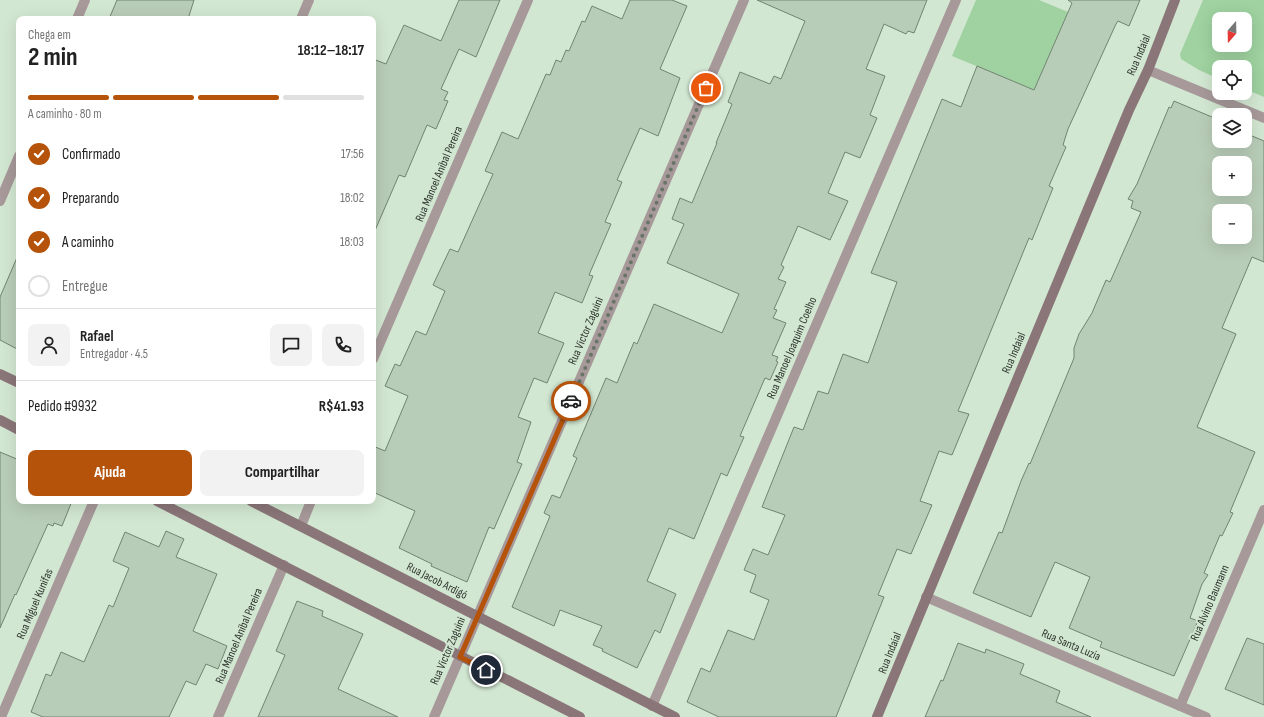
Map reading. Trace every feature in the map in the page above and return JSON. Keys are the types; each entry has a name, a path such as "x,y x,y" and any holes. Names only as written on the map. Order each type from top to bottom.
{"main road":[{"name":"Rua Indaial","path":"877,717 1129,110 1148,70 1175,0"},
{"path":"0,374 16,382"},
{"path":"0,420 16,428"},
{"path":"163,504 580,717"},
{"name":"Rua Jacob Ardigó","path":"257,504 675,717"}],"street":[{"path":"78,16 85,0"},
{"path":"302,16 309,0"},
{"name":"Rua Manoel Aníbal Pereira","path":"376,352 528,0"},
{"name":"Rua Victor Zaguini","path":"434,717 744,0"},
{"name":"Rua Manoel Joaquim Coelho","path":"652,706 956,0"},
{"path":"1148,70 1264,118"},
{"path":"0,201 16,163"},
{"name":"Rua Miguel Kunifas","path":"0,717 93,504"},
{"path":"300,526 311,504"},
{"name":"Rua Alvino Baumann","path":"1180,706 1264,510"},
{"name":"Rua Manoel Aníbal Pereira","path":"218,717 284,565"},
{"name":"Rua Santa Luzia","path":"926,598 1206,717"}],"green space":[{"path":"976,0 1039,0 1068,12 1034,90 952,56"},
{"path":"1203,0 1264,0 1264,97 1252,92 1252,60 1212,60 1212,76 1181,59 1180,54"}],"building":[{"path":"117,0 194,0 189,16 110,16"},
{"path":"459,0 500,0 476,57 459,49 441,89 448,92 444,100 448,101 436,129 427,125 405,177 399,175 376,228 376,60 386,64 404,25 441,41"},
{"path":"630,0 672,0 687,6 660,69 680,78 658,136 640,128 617,180 622,182 605,222 611,224 589,275 593,276 582,303 555,292 538,333 564,343 547,383 534,378 518,417 531,422 517,462 522,464 494,529 489,527 467,582 431,566 432,564 399,548 415,511 376,493 376,447 385,451 408,396 385,386 395,364 400,366 416,331 426,335 445,291 433,285 450,249 458,252 493,174 485,171 502,132 518,139 546,74 550,75 556,60 561,62 566,50 569,51 582,21 585,22 592,6 622,19"},
{"path":"757,0 927,0 914,33 908,31 906,34 884,24 866,69 885,76 870,115 877,118 860,158 845,152 828,193 848,201 830,240 798,226 781,265 784,267 778,279 786,282 774,309 777,310 773,318 786,323 772,355 778,357 776,361 778,362 770,380 765,378 740,436 744,437 727,476 721,473 694,539 669,528 647,581 676,594 660,633 655,630 637,668 593,645 602,626 560,610 554,626 512,607 550,516 544,513 552,495 560,498 577,458 573,456 606,378 617,383 634,342 637,344 654,304 722,333 739,294 667,263 684,224 672,219 680,198 692,203 732,104 728,102 740,72 770,84 774,76 781,79 805,21"},
{"path":"1068,0 1140,0 1129,26 1118,21 1116,24 1068,129 1063,145 1066,147 1049,186 1053,188 1032,240 1029,238 958,411 969,414 952,455 939,451 920,501 932,505 911,554 897,549 878,595 884,597 836,717 719,717 687,702 701,668 710,672 728,630 754,640 769,600 750,592 756,575 744,570 753,549 768,555 785,515 762,507 794,427 803,430 818,391 828,394 843,354 868,363 897,282 871,273 942,99 961,107 977,66 1034,90 1072,3"},
{"path":"1174,101 1212,117 1212,148 1252,148 1252,136 1264,141 1264,262 1252,257 1222,328 1236,334 1197,427 1255,452 1230,512 1233,513 1222,536 1220,535 1204,573 1208,575 1202,584 1190,618 1198,621 1174,676 1100,647 1102,642 1069,628 1090,577 1055,562 1031,617 973,593 999,532 1002,533 1021,481 1029,463 1030,464 1074,358 1074,348 1079,334 1092,313 1106,280 1110,282 1141,212 1131,208 1133,201 1128,199 1137,184 1169,107 1171,108"},
{"path":"16,260 16,348 0,340 0,297"},
{"path":"0,452 16,459 16,504 71,504 62,526 54,523 53,526 48,524 0,628"},
{"path":"166,531 184,539 176,557 217,574 193,631 227,646 218,669 206,664 196,685 186,681 169,717 43,717 31,712 46,674 51,676 61,652 84,662 109,605 113,607 129,568 113,561 125,532 159,547"},
{"path":"297,601 323,611 322,616 363,634 338,689 398,717 258,717 285,655 276,651"},
{"path":"1247,638 1264,644 1264,705 1225,689"},
{"path":"958,643 985,653 986,649 1024,664 1020,674 1060,691 1056,702 1091,717 925,717 941,680 943,681"}],"way so far":[{"path":"571,401 706,88"}],"route":[{"path":"486,670 460,657 571,401"}]}
